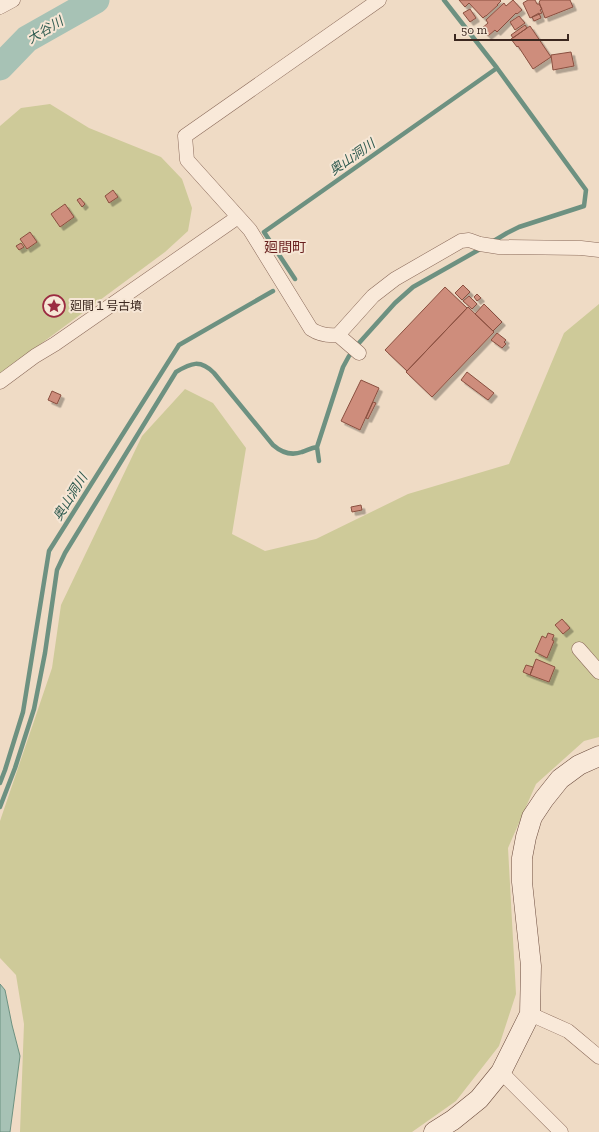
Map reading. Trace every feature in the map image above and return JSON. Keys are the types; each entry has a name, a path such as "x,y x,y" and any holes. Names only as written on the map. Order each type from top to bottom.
{"street":[{"path":"0,7 13,0"},
{"path":"379,0 185,136 187,160 250,230 311,329 317,334 328,336 338,335 373,296 395,278 461,241 469,240 480,244 494,246 581,248 599,250"},
{"path":"0,382 35,356 55,344 238,217"},
{"path":"338,335 354,349"},
{"path":"579,649 599,672"},
{"path":"434,1132 453,1120 479,1099 501,1072 530,1014 531,966 522,882 522,858 526,837 532,816 560,779 580,765 599,756"},
{"path":"530,1014 568,1031 599,1057"},
{"path":"501,1072 561,1132"}],"shaded area":[{"path":"50,104 89,128 161,157 182,179 192,208 188,231 165,252 0,374 0,126 21,108"},
{"path":"599,304 599,737 584,741 536,784 508,848 516,994 499,1046 456,1101 412,1132 20,1132 24,1024 16,975 0,958 0,821 52,668 61,605 142,436 185,389 213,403 246,448 232,534 265,551 316,539 408,494 509,464 564,333"},
{"path":"0,984 5,990 20,1056 10,1132 0,1132"}],"building":[{"path":"459,0 501,1 483,18 469,3 465,7"},
{"path":"513,0 522,10 517,14 516,13 497,32 495,30 488,36 481,29 488,23 486,20 504,3 506,6"},
{"path":"528,0 535,0 542,9 540,10 542,13 530,18 523,3"},
{"path":"540,0 570,0 573,7 545,18 539,2"},
{"path":"470,9 476,18 470,22 463,13"},
{"path":"539,13 541,18 534,21 532,17"},
{"path":"519,16 525,23 515,30 510,22"},
{"path":"525,25 527,28 513,38 511,35"},
{"path":"530,26 551,57 533,69 518,46 517,47 511,39"},
{"path":"571,52 574,66 553,70 551,55"},
{"path":"113,190 118,197 109,203 105,196"},
{"path":"80,198 85,204 82,207 77,200"},
{"path":"65,204 74,217 60,227 51,214"},
{"path":"30,232 37,242 27,249 20,239"},
{"path":"21,243 24,247 19,250 16,246"},
{"path":"463,285 470,292 462,300 455,293"},
{"path":"445,287 467,308 407,371 385,350"},
{"path":"477,294 481,298 477,301 474,297"},
{"path":"469,296 477,304 472,309 463,301"},
{"path":"484,304 502,322 493,331 475,314"},
{"path":"468,307 494,332 432,397 406,372"},
{"path":"497,333 506,340 504,342 506,344 502,348 491,340"},
{"path":"467,372 494,393 488,400 461,380"},
{"path":"361,380 379,388 360,430 341,421"},
{"path":"52,391 61,395 57,404 48,400"},
{"path":"373,402 376,403 368,419 366,418"},
{"path":"361,505 362,510 352,512 351,507"},
{"path":"562,619 570,628 563,634 555,625"},
{"path":"548,633 554,635 552,640 554,641 547,658 535,652 542,636 546,638"},
{"path":"536,659 555,667 549,682 530,675"},
{"path":"526,665 533,667 530,675 523,672"}],"waterway":[{"name":"大谷川","path":"0,67 27,39 96,0"},
{"path":"444,0 497,68 586,190 584,206 519,227 492,242"},
{"name":"奥山洞川","path":"295,279 264,232 497,68"},
{"path":"319,461 317,447 343,367 349,356 395,303 413,287 482,248"},
{"name":"奥山洞川","path":"0,783 23,712 49,551 179,345 273,291"},
{"path":"0,807 15,768 34,709 45,653 57,570 65,553 176,372 186,366 195,364 200,364 209,369 214,373 273,445 279,450 294,454 317,447"}],"place":[{"name":"廻間１号古墳","path":"54,306"}],"district":[{"name":"廻間町","path":"285,247"}]}
